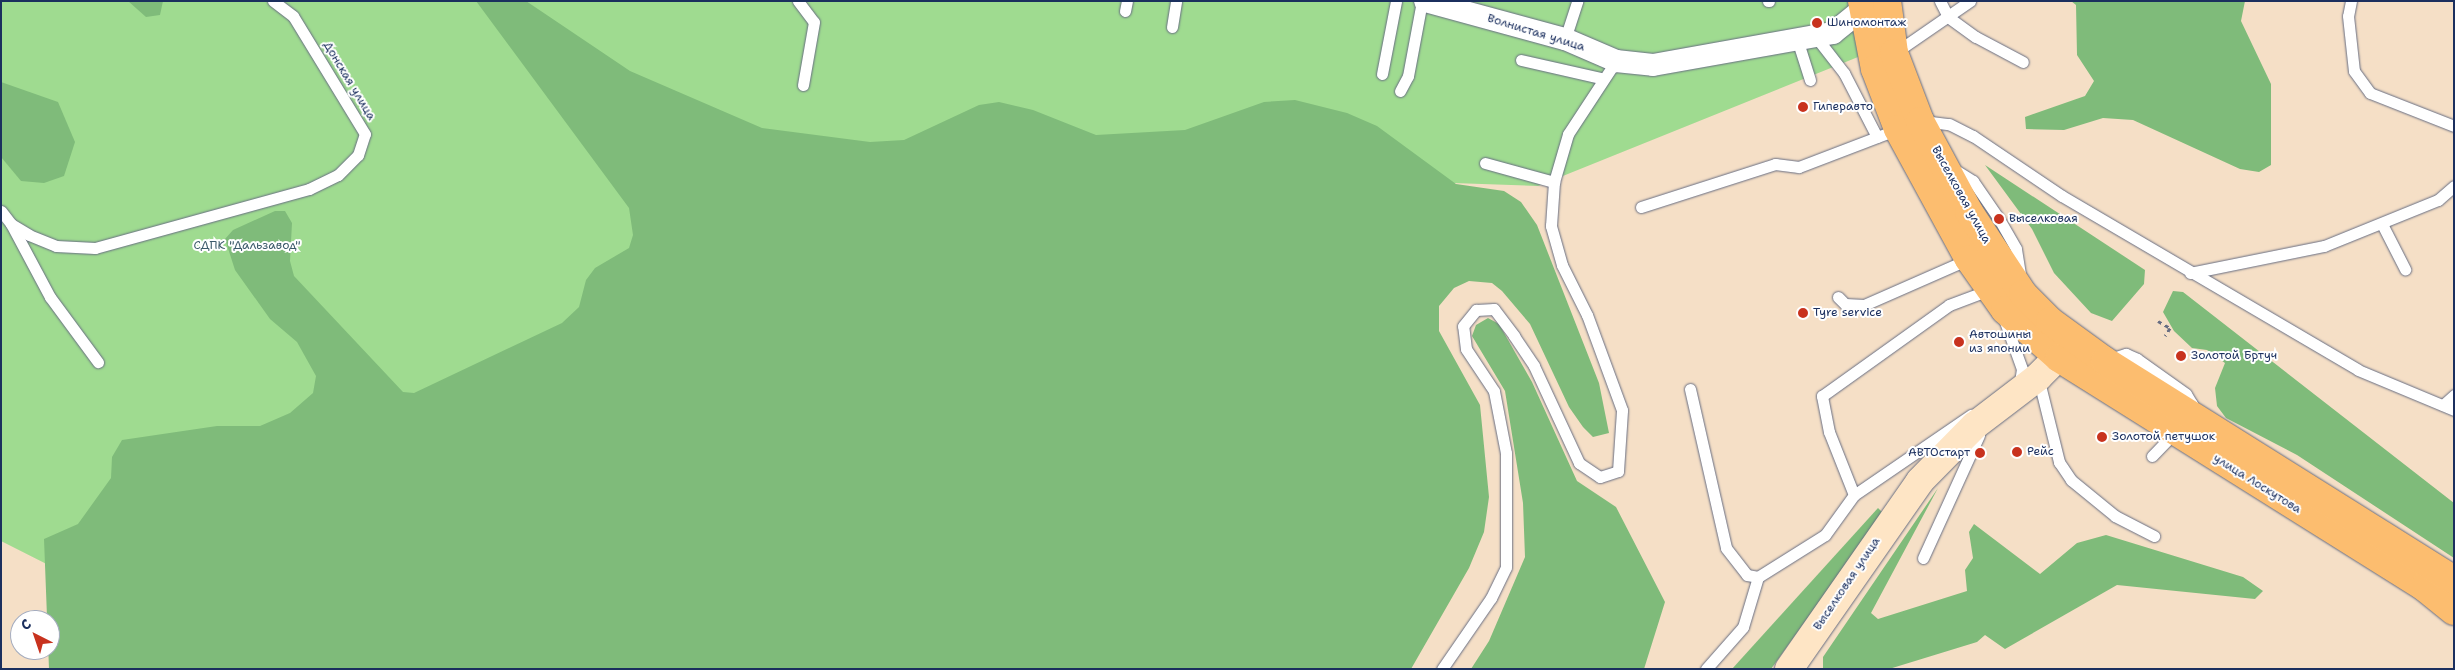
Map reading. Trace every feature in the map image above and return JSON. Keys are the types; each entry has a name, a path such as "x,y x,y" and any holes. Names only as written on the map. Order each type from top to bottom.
{"main road":[{"name":"Выселковая улица","path":"1864,5 1894,53 1899,129 1942,163 2000,264 2006,298"},
{"name":"Выселковая улица","path":"1864,5 1875,69 1899,129 1969,259 2006,298 2067,349"},
{"name":"улица Лоскутова","path":"2067,349 2105,361 2180,423 2454,580"},
{"name":"улица Лоскутова","path":"2067,349 2424,587 2454,611"}],"street":[{"name":"Волнистая улица","path":"1424,1 1565,39 1616,60 1653,64 1806,38 1840,29 1864,5"},
{"name":"Выселковая улица","path":"1789,669 1920,481 2067,349"}],"lane":[{"name":"Донская улица","path":"11,224 56,246 95,248 309,189 338,175 358,155 365,134 293,16 273,1"},
{"path":"798,1 814,22 803,85"},
{"path":"1172,27 1176,1"},
{"path":"1382,74 1396,1"},
{"path":"1400,91 1408,76 1424,1"},
{"path":"1565,39 1577,1"},
{"path":"1940,1 1948,17 2024,62"},
{"path":"1894,53 1970,1"},
{"path":"2351,1 2348,16 2354,72 2370,93 2454,126"},
{"path":"1806,38 1810,80"},
{"path":"1806,38 1844,73 1899,129"},
{"path":"1521,60 1600,78"},
{"path":"1442,669 1491,598 1506,567 1506,453 1494,391 1466,349 1463,326 1476,310 1494,310 1514,336 1534,366 1579,463 1600,477 1618,470 1622,410 1588,315 1562,265 1551,226 1554,182 1568,134 1600,78 1616,60"},
{"path":"1642,207 1775,164 1799,167 1899,129 1950,124 1973,136 2190,272 2358,370 2454,410"},
{"path":"1485,164 1554,182"},
{"path":"2190,272 2324,246 2438,200 2454,186"},
{"path":"1,211 11,224 50,297 98,362"},
{"path":"2382,224 2405,269"},
{"path":"1838,297 1844,304 1864,305 1969,259"},
{"path":"1854,494 1829,432 1822,396 1950,305 2006,298 2004,320 2022,369 2011,398 1923,558"},
{"path":"1690,389 1726,548 1747,575 1758,576 1826,535 1854,494 1962,420 1984,407 2011,398"},
{"path":"2443,405 2454,395"},
{"path":"2011,398 2071,480 2114,516 2154,536"},
{"path":"2152,456 2180,423"},
{"path":"1706,669 1743,627 1758,576"}],"path":[{"path":"2158,321 2170,328 2165,336"}],"green space":[{"name":"СДПК \"Дальзавод\"","path":"1,1 1860,1 1863,55 1538,186 1394,181 94,588 1,541"},
{"path":"128,1 163,1 160,15 146,17"},
{"path":"476,1 526,1 630,71 762,128 870,142 904,140 979,105 999,102 1033,110 1096,135 1185,130 1264,102 1295,100 1347,113 1377,126 1456,184 1504,191 1521,202 1537,225 1599,383 1609,433 1593,437 1583,427 1569,407 1530,324 1502,291 1492,283 1469,281 1454,288 1439,306 1439,331 1480,405 1489,497 1484,532 1469,568 1411,669 49,669 49,660 60,660 60,610 47,610 44,539 78,524 111,478 112,457 122,440 217,426 260,426 290,413 313,393 316,376 297,342 270,319 235,270 225,239 233,230 275,211 285,211 292,223 290,261 294,276 403,392 414,393 562,323 579,307 586,280 595,268 629,248 633,235 629,208"},
{"path":"2071,1 2245,1 2241,21 2271,84 2271,165 2259,172 2240,169 2133,120 2103,118 2064,130 2026,129 2025,117 2085,96 2094,81 2077,55 2076,5"},
{"path":"1,82 58,102 75,142 64,176 44,183 21,181 1,157"},
{"path":"1985,165 2145,270 2144,284 2112,321 2091,313 2054,273 2032,229"},
{"path":"2173,291 2183,292 2454,503 2454,558 2297,455 2226,418 2217,406 2215,388 2225,363 2207,350 2192,348 2174,331 2163,312"},
{"path":"1488,318 1499,324 1532,382 1577,481 1616,507 1665,602 1644,669 1471,669 1489,641 1525,557 1523,503 1505,391 1472,336 1476,325"},
{"path":"1938,488 1871,613 1878,619 1967,591 1965,570 1973,558 1969,532 1974,524 2040,574 2077,543 2106,535 2243,577 2263,591 2255,599 2117,585 2005,649 1985,635 1977,642 1889,669 1823,669 1823,657"},
{"path":"1878,508 1883,513 1771,669 1732,669"}],"place":[{"name":"Шиномонтаж","path":"1817,23"},
{"name":"Гиперавто","path":"1803,107"},
{"name":"Выселковая","path":"1999,219"},
{"name":"Tyre service","path":"1803,313"},
{"name":"Автошины из японии","path":"1959,342"},
{"name":"Золотой Бртуч","path":"2181,356"},
{"name":"Золотой петушок","path":"2102,437"},
{"name":"Рейс","path":"2017,452"},
{"name":"АВТОстарт","path":"1980,453"}]}
